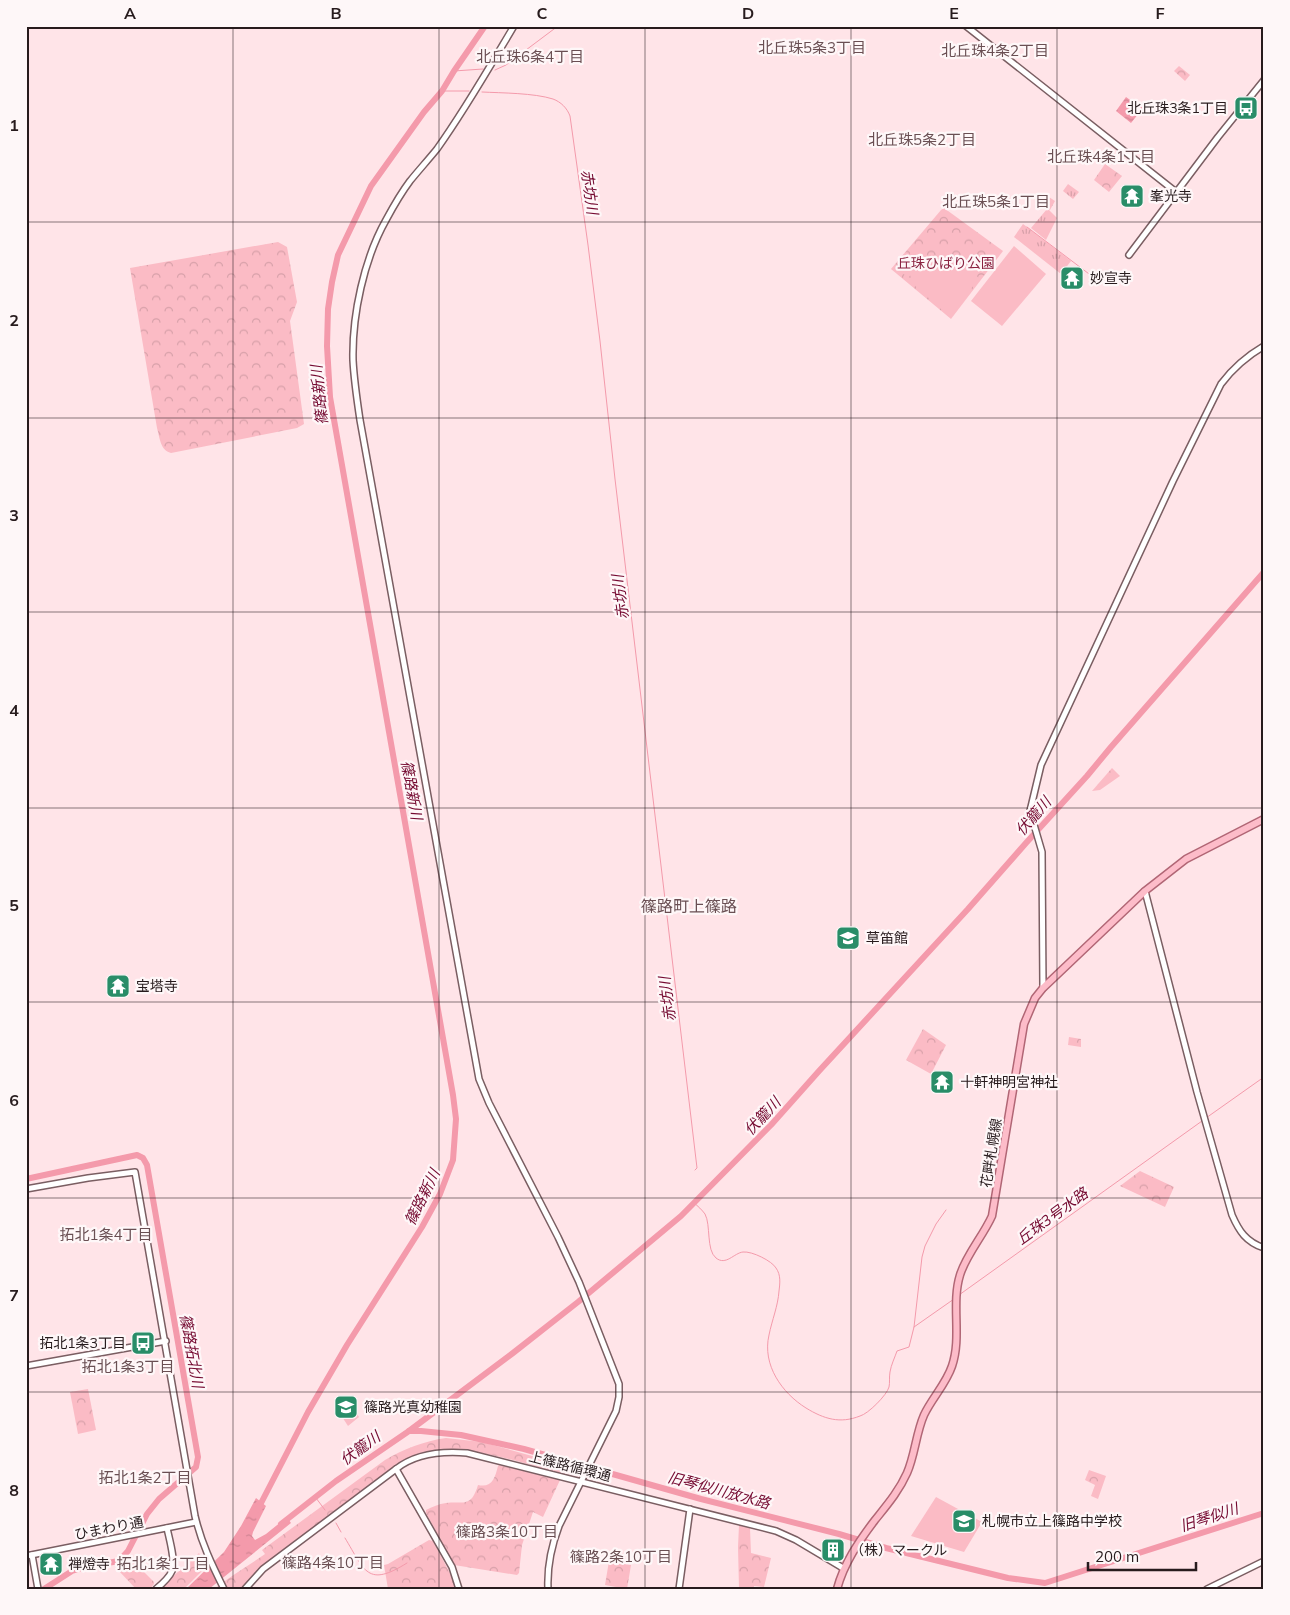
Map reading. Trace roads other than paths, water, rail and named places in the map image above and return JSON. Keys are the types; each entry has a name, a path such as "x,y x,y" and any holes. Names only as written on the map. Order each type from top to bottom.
{"main road":[{"name":"花畔札幌線","path":"843,1568 867,1531 899,1488 908,1472 924,1414 952,1366 956,1350 959,1276 964,1264 985,1232 992,1216 1024,1024 1035,998 1043,988 1145,891 1186,859 1264,819"},
{"path":"837,1589 843,1568"}],"street":[{"path":"514,26 471,99 437,149 409,183 385,222 371,255 361,288 354,323 353,359 355,390 360,420 479,1079 489,1103 558,1236 580,1285 619,1384 616,1411 559,1526 553,1543 548,1569 548,1589"},
{"path":"966,26 1176,192"},
{"path":"1129,254 1264,80"},
{"path":"1043,988 1042,852 1030,811 1041,766 1173,481 1221,384 1231,370 1247,356 1264,346"},
{"path":"1145,891 1195,1083 1232,1215 1240,1231 1247,1239 1254,1245 1264,1248"},
{"path":"26,1190 88,1178 135,1172 196,1522 207,1553 224,1589"},
{"path":"26,1366 166,1342"},
{"name":"上篠路循環通","path":"245,1589 263,1569 396,1469 424,1455 440,1452 467,1453 776,1531 796,1540 843,1568"},
{"path":"396,1469 452,1567 459,1589"},
{"path":"679,1589 690,1510"},
{"name":"ひまわり通","path":"29,1555 196,1522"},
{"path":"156,1589 168,1577 174,1564 167,1528"},
{"path":"29,1555 38,1587"},
{"path":"1207,1589 1264,1561"}],"water":[{"path":"1126,97 1133,102 1135,101 1143,108 1131,123 1116,111"},
{"path":"256,1498 266,1506 253,1532 252,1536 255,1540 266,1534 287,1517 291,1523 209,1589 186,1589 224,1552"}],"waterway":[{"name":"篠路新川","path":"258,1509 308,1412 347,1345 422,1227 440,1194 453,1160 456,1119 453,1095 330,397 327,346 328,309 338,255 371,186 424,112 442,91 485,26"},
{"path":"495,70 506,65 558,26"},
{"path":"454,71 483,69"},
{"name":"赤坊川","path":"442,91 469,91"},
{"name":"赤坊川","path":"482,92 527,94 553,99 559,102 570,116 600,341 697,1168 695,1170"},
{"path":"1027,227 1101,283"},
{"name":"伏籠川","path":"281,1524 336,1481 409,1431 513,1353 578,1302 681,1216 771,1125 968,909 1087,776 1264,572"},
{"path":"1206,1118 1264,1077"},
{"name":"丘珠3号水路","path":"959,1295 1202,1121"},
{"name":"篠路拓北川","path":"26,1179 137,1155 143,1158 147,1165 198,1457 196,1467 159,1499 147,1514 128,1551 119,1561 72,1571 44,1589"},
{"name":"赤坊川","path":"694,1203 705,1214 711,1249 716,1258 723,1261 740,1253 747,1252 774,1265 778,1271 780,1282 769,1335 768,1357 771,1367 782,1386 797,1402 819,1415 839,1420 846,1420 868,1412 888,1390 891,1369 897,1351 909,1347 914,1327 925,1246 936,1224 946,1210"},
{"name":"丘珠3号水路","path":"914,1327 954,1299"},
{"name":"旧琴似川放水路","path":"409,1431 461,1435 524,1449 701,1499 886,1548 1008,1578 1045,1583 1264,1513"},
{"path":"316,1498 325,1510"},
{"path":"336,1523 341,1532"},
{"path":"345,1538 363,1567 375,1575 394,1570 407,1563"}],"place":[{"name":"北丘珠3条1丁目","path":"1246,108"},
{"name":"峯光寺","path":"1132,196"},
{"name":"妙宣寺","path":"1072,278"},
{"name":"草笛館","path":"848,938"},
{"name":"宝塔寺","path":"118,986"},
{"name":"十軒神明宮神社","path":"942,1082"},
{"name":"拓北1条3丁目","path":"143,1343"},
{"name":"篠路光真幼稚園","path":"346,1407"},
{"name":"札幌市立上篠路中学校","path":"964,1521"},
{"name":"（株）マークル","path":"833,1550"},
{"name":"禅燈寺","path":"51,1564"}],"district":[{"name":"北丘珠5条3丁目","path":"812,47"},
{"name":"北丘珠4条2丁目","path":"995,50"},
{"name":"北丘珠6条4丁目","path":"530,56"},
{"name":"北丘珠5条2丁目","path":"922,139"},
{"name":"北丘珠4条1丁目","path":"1101,156"},
{"name":"北丘珠5条1丁目","path":"996,201"},
{"name":"篠路町上篠路","path":"689,906"},
{"name":"拓北1条4丁目","path":"106,1234"},
{"name":"拓北1条3丁目","path":"128,1366"},
{"name":"拓北1条2丁目","path":"145,1477"},
{"name":"篠路3条10丁目","path":"507,1531"},
{"name":"篠路2条10丁目","path":"621,1556"},
{"name":"篠路4条10丁目","path":"333,1562"},
{"name":"拓北1条1丁目","path":"163,1563"}],"park label":[{"name":"丘珠ひばり公園","path":"946,263"}],"water label":[{"name":"旧琴似川","path":"1209,1517"}]}
